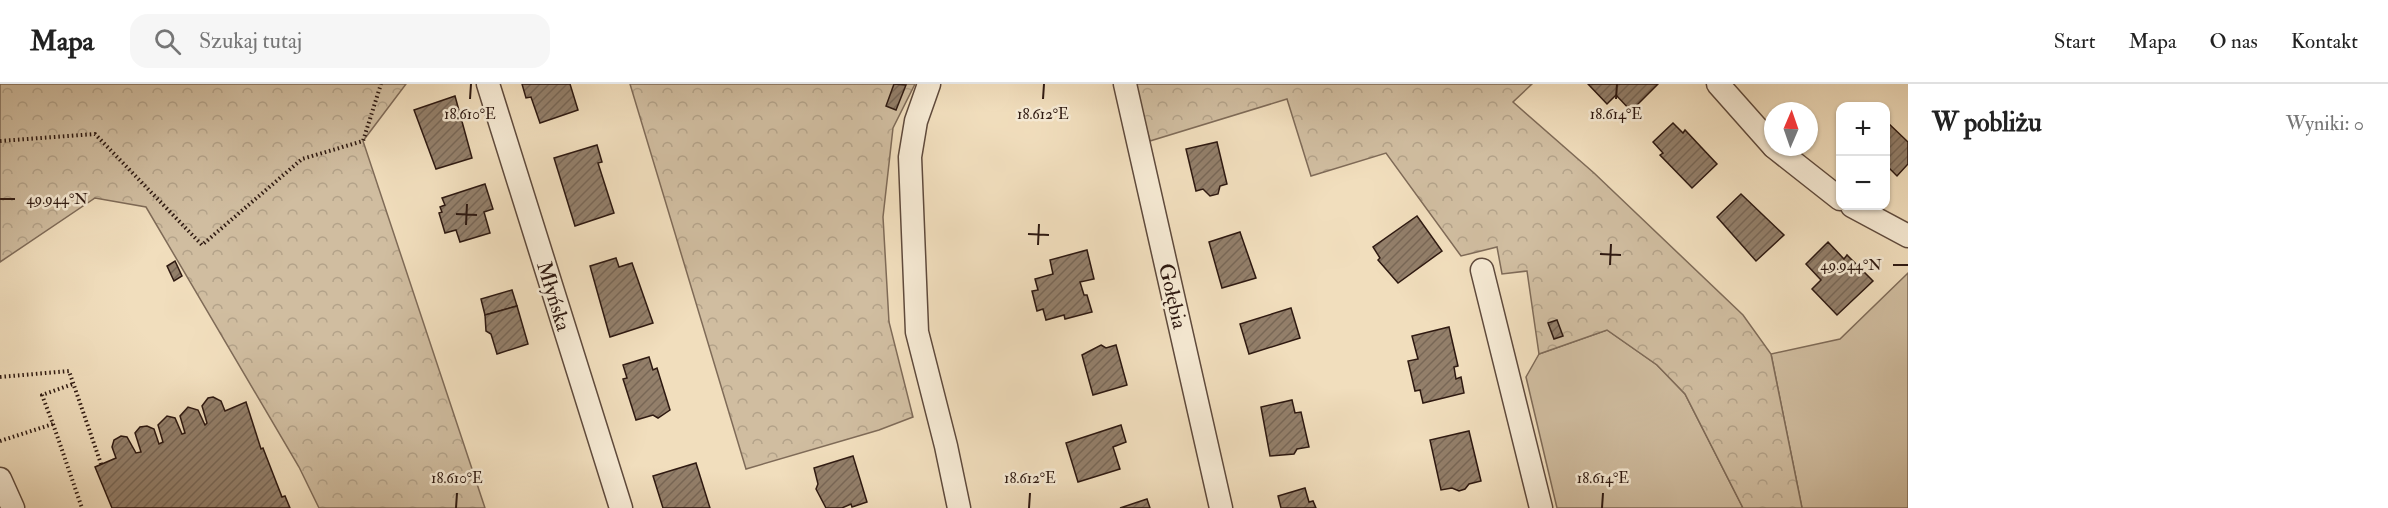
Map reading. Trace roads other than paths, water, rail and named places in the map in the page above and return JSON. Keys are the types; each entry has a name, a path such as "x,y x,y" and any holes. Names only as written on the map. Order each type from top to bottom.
{"street":[{"name":"Młyńska","path":"488,84 621,508"},
{"path":"928,84 916,121 910,157 917,332 946,446 958,508"},
{"name":"Gołębia","path":"1125,84 1221,508"},
{"path":"1718,84 1764,137"},
{"path":"1785,156 1836,196"},
{"path":"1859,210 1908,236"},
{"path":"1482,270 1541,508"},
{"path":"0,479 14,508"}]}
